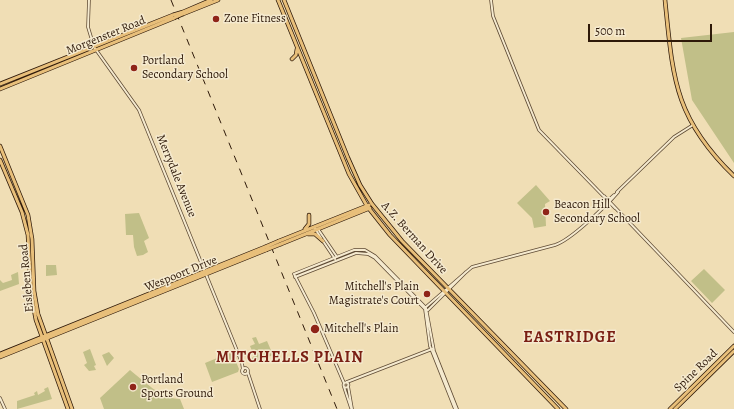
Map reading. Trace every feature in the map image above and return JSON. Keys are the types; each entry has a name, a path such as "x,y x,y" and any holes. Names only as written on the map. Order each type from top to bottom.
{"main road":[{"name":"Morgenster Road","path":"183,13 211,0"},
{"name":"Morgenster Road","path":"0,84 218,0"},
{"name":"A.Z. Berman Drive","path":"278,0 346,168 368,207 390,235 558,409"},
{"name":"A.Z. Berman Drive","path":"284,0 348,158 360,185 372,205 391,229 448,289 566,409"},
{"path":"665,0 674,78 682,104 692,125 713,155 734,176"},
{"path":"292,59 296,55 297,46"},
{"name":"Morgenster Road","path":"0,89 95,48"},
{"name":"Eisleben Road","path":"0,146 29,222 33,244 35,296 44,338 72,409"},
{"name":"Eisleben Road","path":"0,160 26,226 30,248 32,302 68,409"},
{"name":"Wespoort Drive","path":"0,357 266,248 299,237 316,228 372,205"},
{"path":"304,231 309,224 309,215"},
{"name":"Wespoort Drive","path":"280,243 304,231 316,228"},
{"path":"299,237 313,233 323,241"},
{"name":"Wespoort Drive","path":"0,354 44,338"},
{"name":"Spine Road","path":"670,409 734,346"},
{"name":"Spine Road","path":"675,409 734,351"}],"street":[{"name":"Merrydale Avenue","path":"89,0 88,27 95,48 139,110 243,365 248,373"},
{"path":"491,0 493,16 538,128 734,331"},
{"path":"426,309 466,271 476,266 563,242 599,210 674,138 692,125"},
{"path":"316,228 336,259"},
{"path":"316,228 336,259"},
{"path":"352,409 346,385 314,313 295,275 362,250 377,257 426,309 432,349 456,409"},
{"path":"336,259 356,253 371,255 426,309"},
{"path":"346,385 354,380 432,349"},
{"name":"Merrydale Avenue","path":"243,365 243,370"},
{"path":"246,369 243,370 251,385"},
{"path":"245,374 248,373 260,409"},
{"path":"0,398 5,409"}],"shaded area":[{"path":"734,32 734,163 692,100 681,38"},
{"path":"536,185 550,201 545,204 546,226 534,228 532,218 517,203"},
{"path":"139,213 149,238 144,241 148,252 137,256 134,247 133,235 126,235 125,214"},
{"path":"46,265 56,265 57,275 46,276"},
{"path":"704,269 725,290 712,303 691,281"},
{"path":"18,272 19,284 0,291 0,280 3,283 12,280 11,275"},
{"path":"256,337 259,344 267,341 273,355 254,363 252,358 254,356 250,346 255,344 252,338"},
{"path":"90,349 96,365 94,366 96,370 89,371 84,365 87,363 83,352"},
{"path":"109,352 114,358 107,366 102,355"},
{"path":"232,352 239,369 238,372 212,382 205,363"},
{"name":"Portland Sports Ground","path":"130,370 160,393 180,399 184,409 104,409 100,398"},
{"path":"48,387 52,399 17,409 17,401 35,395 34,393 37,391 38,395 45,391 44,389"}],"railway":[{"path":"171,0 337,409"}],"place":[{"name":"Zone Fitness","path":"216,19"},
{"name":"Portland Secondary School","path":"134,68"},
{"name":"Beacon Hill Secondary School","path":"546,212"},
{"name":"Mitchell's Plain Magistrate's Court","path":"427,294"},
{"name":"Mitchell's Plain","path":"315,329"},
{"name":"Portland Sports Ground","path":"133,387"}],"district":[{"name":"EASTRIDGE","path":"570,338"},
{"name":"MITCHELLS PLAIN","path":"290,358"}]}
